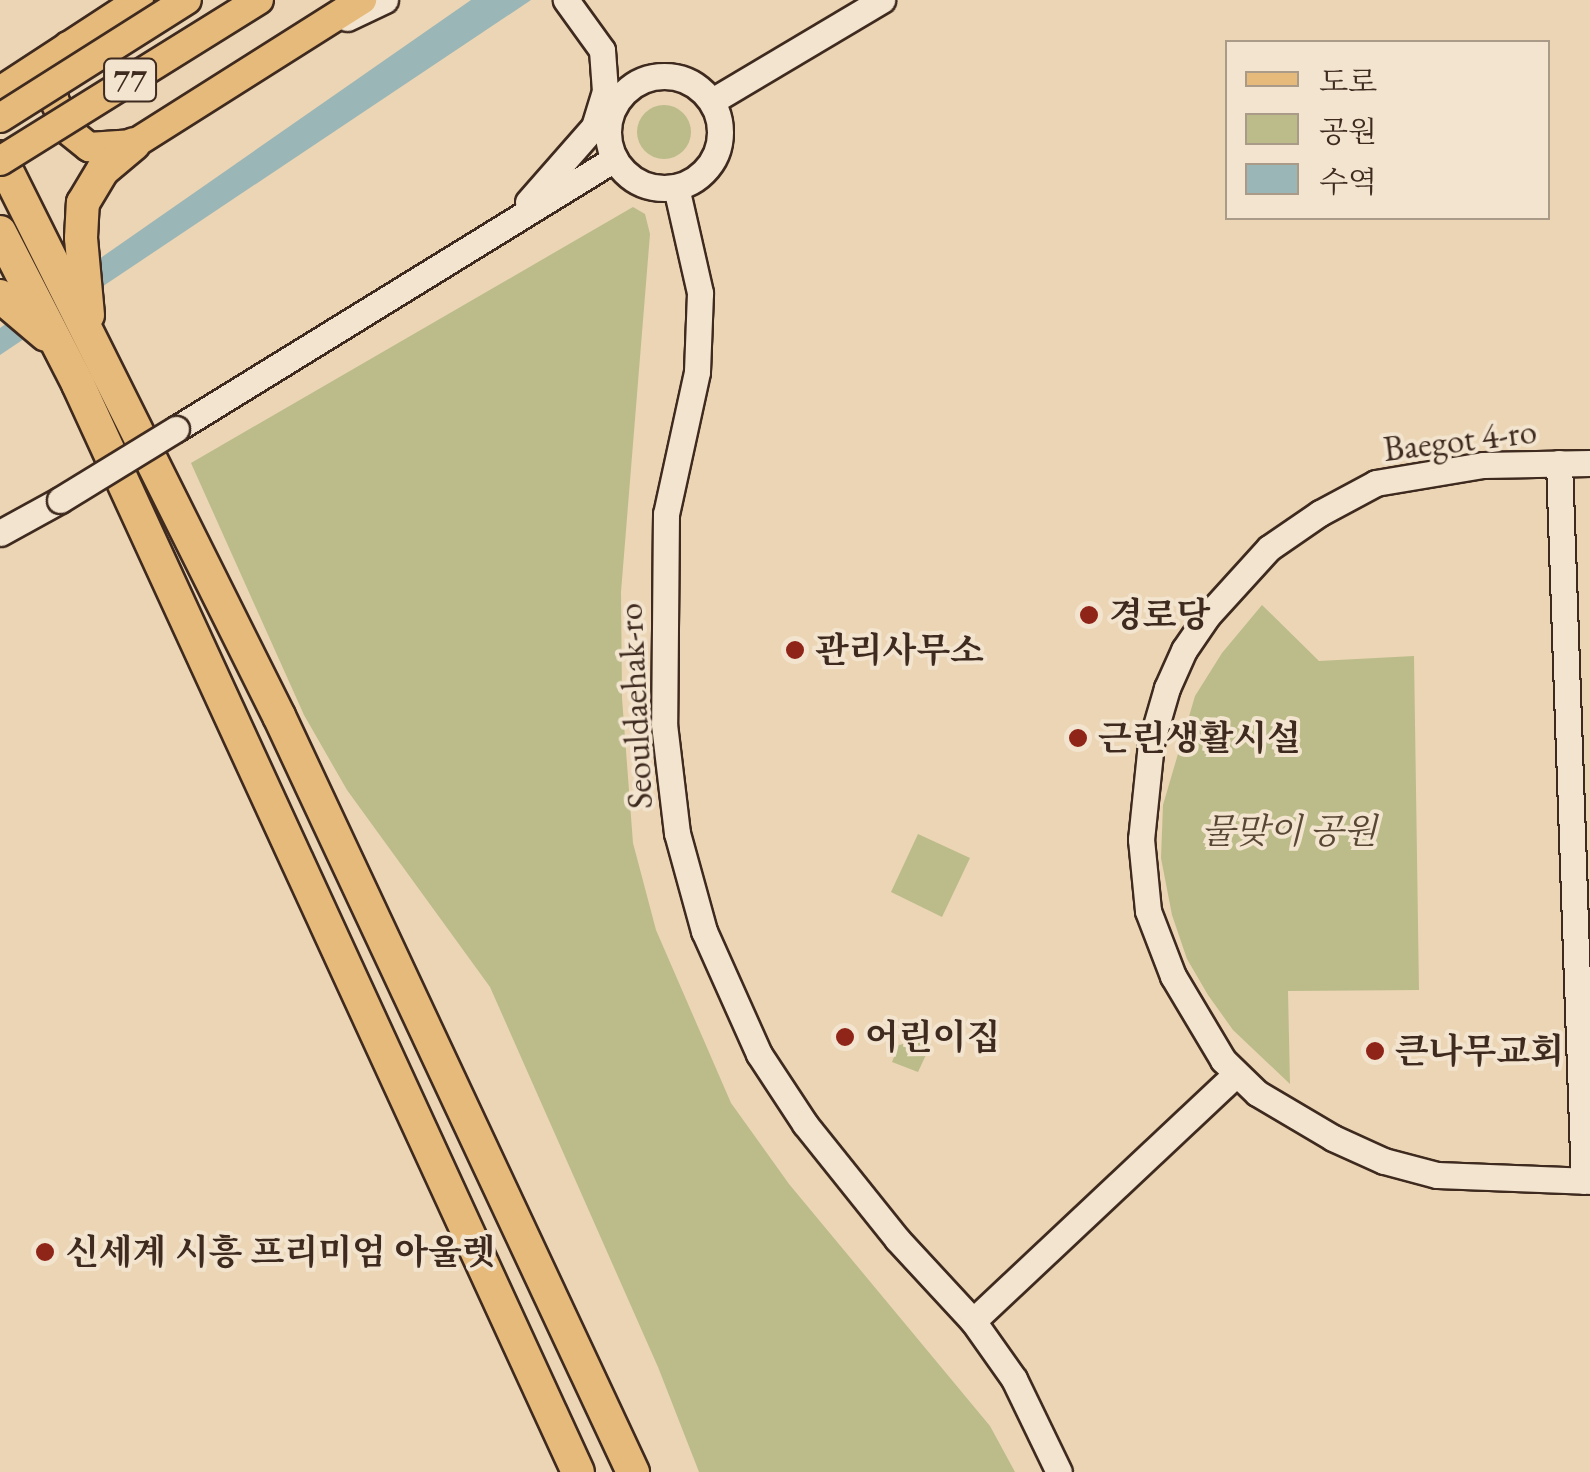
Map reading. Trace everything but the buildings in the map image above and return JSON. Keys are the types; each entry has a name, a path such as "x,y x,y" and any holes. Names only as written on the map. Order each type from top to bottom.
{"highway":[{"path":"90,332 81,238 83,203 103,170 134,144"},
{"path":"0,159 107,363 280,716 633,1472"},
{"path":"0,232 11,285 60,348 78,384 249,752 352,989 484,1264 578,1472"},
{"path":"484,1264 598,1472"}],"main road":[{"path":"0,91 139,0"},
{"name":"77","path":"0,118 187,0"},
{"name":"77","path":"0,159 259,0"},
{"path":"68,46 51,72 54,100 68,132 90,146 134,144 362,0"}],"street":[{"path":"302,38 386,0"},
{"path":"508,224 594,127 605,91 607,48 566,0"},
{"path":"580,0 620,67 608,142 614,158 640,183 676,188 704,173 713,161 721,130 712,101 698,86 679,77 659,75 634,83 614,106"},
{"path":"712,101 882,0"},
{"path":"0,533 60,500 614,158"},
{"name":"Seouldaehak-ro","path":"676,188 700,293 698,372 666,514 662,670 677,833 704,932 760,1054 805,1124 885,1225 973,1321 1014,1379 1059,1472"},
{"name":"Baegot 4-ro","path":"1560,464 1587,1181 1437,1175 1384,1161 1281,1110 1234,1075 1173,976 1148,911 1142,874 1143,792 1152,743 1166,688 1184,650 1208,615 1269,548 1320,513 1376,482 1483,465 1590,463"},
{"path":"973,1321 1234,1075"}],"green space":[{"path":"664,105 683,113 691,132 683,151 664,159 645,151 637,132 645,113"},
{"path":"633,207 645,214 650,234 621,592 622,698 633,843 656,930 731,1103 789,1184 990,1426 1015,1472 699,1472 658,1367 490,987 347,790 304,715 191,463"},
{"name":"물맞이 공원","path":"1262,605 1319,661 1414,656 1419,990 1288,991 1290,1084 1233,1030 1187,959 1172,915 1161,858 1163,805 1195,696 1222,653"},
{"path":"918,834 970,858 942,917 891,892"},
{"path":"924,1039 931,1044 918,1072 892,1062 899,1045"}],"water":[{"path":"471,0 531,0 0,355 0,328"}],"place":[{"name":"경로당","path":"1089,615"},
{"name":"관리사무소","path":"795,650"},
{"name":"근린생활시설","path":"1078,738"},
{"name":"어린이집","path":"845,1037"},
{"name":"큰나무교회","path":"1375,1051"},
{"name":"신세계 시흥 프리미엄 아울렛","path":"45,1252"}]}
